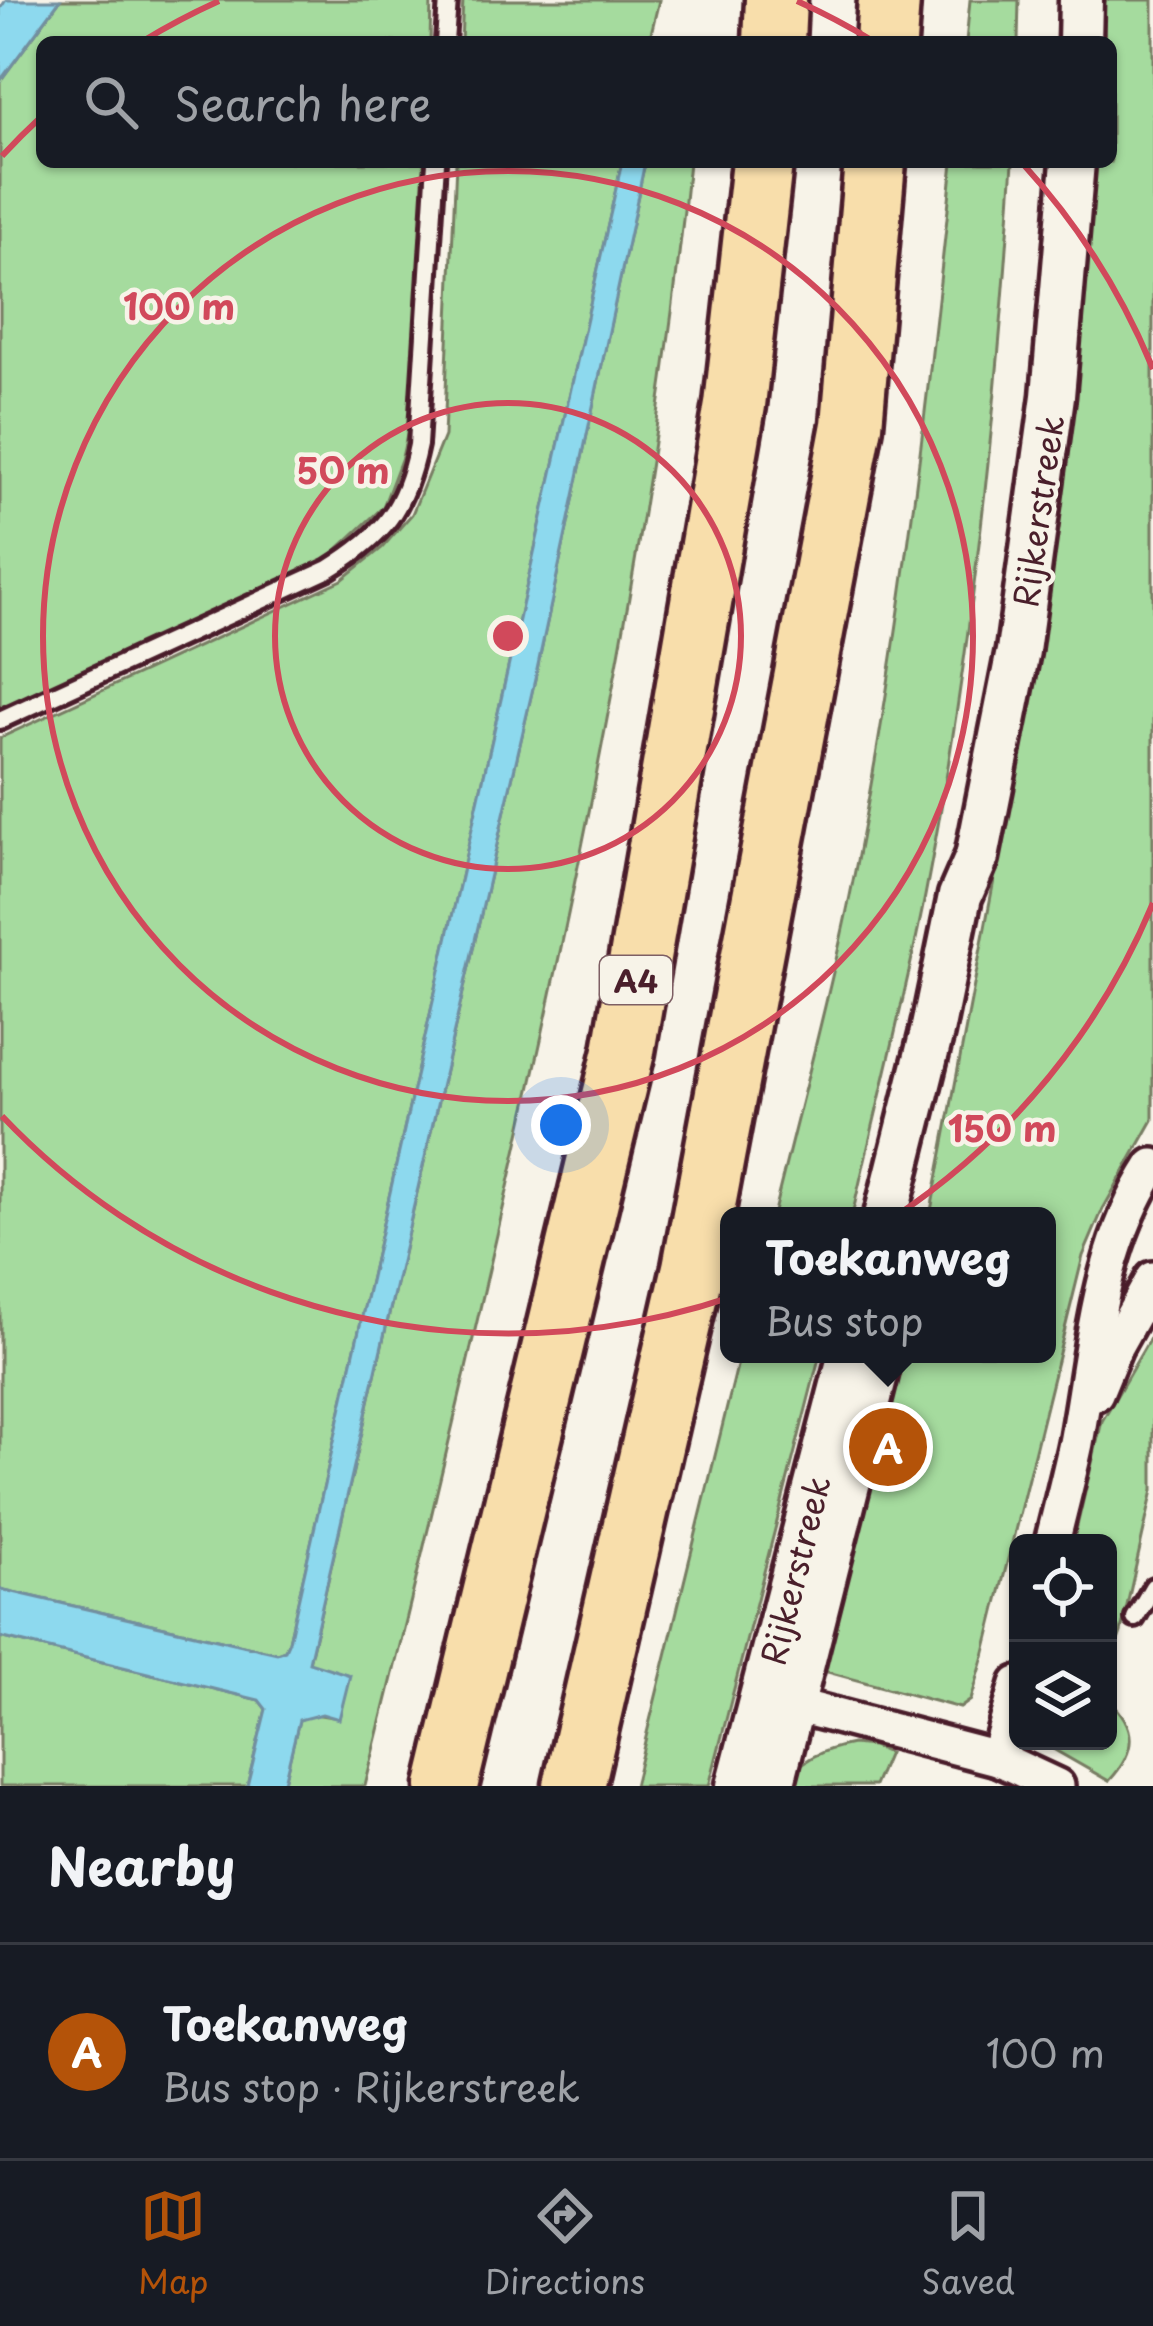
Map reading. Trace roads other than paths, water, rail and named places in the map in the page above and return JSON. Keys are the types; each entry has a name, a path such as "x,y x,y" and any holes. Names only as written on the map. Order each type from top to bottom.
{"highway":[{"path":"774,36 776,0"},
{"path":"886,36 889,0"},
{"name":"A4","path":"447,1786 624,1052 735,405 761,168"},
{"path":"574,1786 693,1268 848,448 874,168"}],"street":[{"path":"1080,36 1081,0"},
{"name":"Rijkerstreek","path":"888,1207 960,896 976,857 1018,651 1058,355 1073,168"},
{"name":"Rijkerstreek","path":"912,1207 977,899 976,857"},
{"path":"1054,1534 1076,1445 1109,1259 1131,1202 1153,1166"},
{"path":"1076,1445 1115,1348 1153,1280"},
{"name":"Rijkerstreek","path":"772,1786 778,1701 848,1363"},
{"name":"Rijkerstreek","path":"738,1786 778,1701 878,1363"},
{"path":"778,1701 997,1758 1057,1786"},
{"path":"997,1758 1009,1716"}],"lane":[{"path":"445,36 448,0"},
{"path":"0,720 329,569 366,546 394,515 410,482 418,445 436,168"},
{"path":"1135,1618 1153,1587"}],"water":[{"path":"6,0 60,0 0,81 0,9"},
{"path":"621,168 644,168 535,679 309,1662 350,1675 339,1719 322,1714 299,1720 283,1786 247,1786 266,1709 259,1700 0,1637 0,1589 277,1653 289,1641"}],"place":[{"name":"Toekanweg","path":"888,1447"}]}
